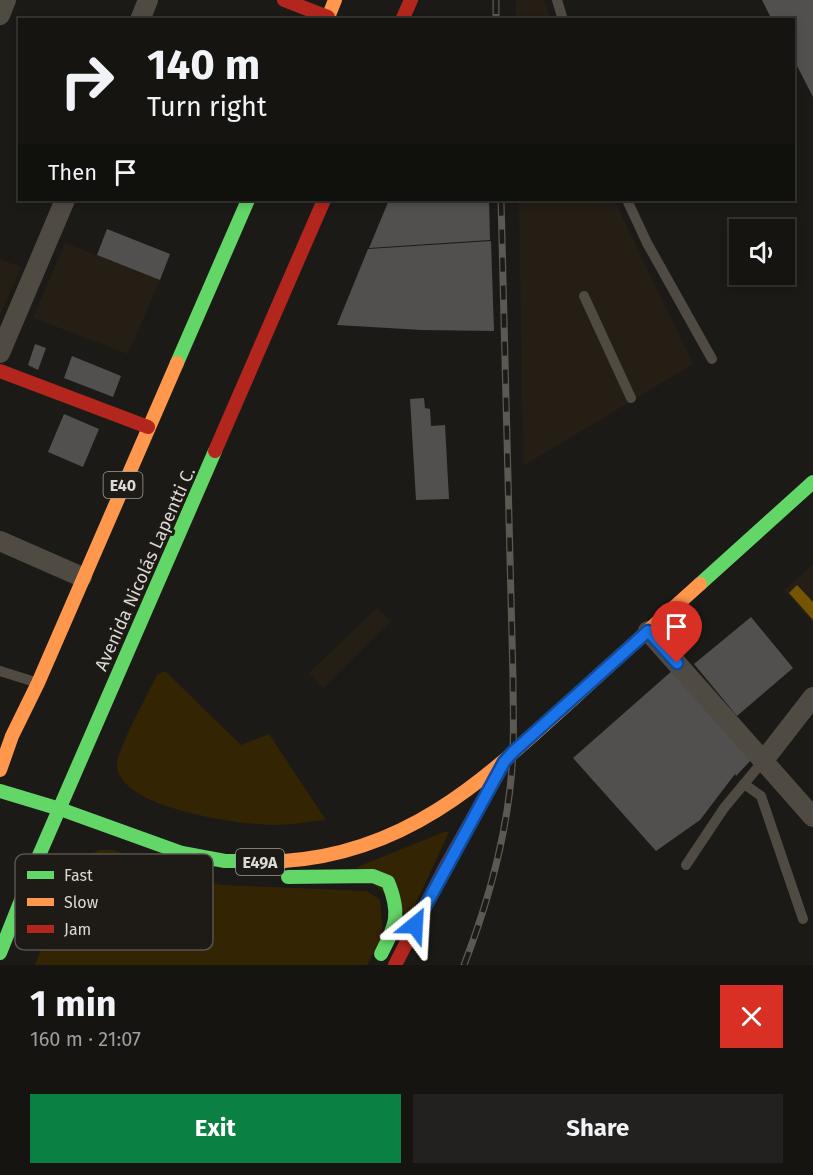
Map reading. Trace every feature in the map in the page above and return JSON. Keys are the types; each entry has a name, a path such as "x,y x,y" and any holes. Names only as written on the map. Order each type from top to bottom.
{"main road":[{"path":"284,0 327,18 335,0"},
{"path":"403,18 411,0"},
{"name":"E40","path":"0,771 6,738 38,683 82,577 248,201"},
{"name":"Avenida Nicolás Lapentti C.","path":"40,854 324,201"},
{"path":"0,371 148,427"},
{"name":"E49A","path":"213,859 253,862 312,858 354,849 391,836 432,815 504,762 813,482"},
{"name":"E49A","path":"395,965 446,866 504,762"},
{"name":"E49A","path":"0,791 59,808 176,851 190,854"},
{"path":"253,862 280,877 373,876 388,882 398,904 395,927 375,965"},
{"name":"Avenida Nicolás Lapentti C.","path":"0,953 15,916"}],"street":[{"path":"0,15 6,0"},
{"path":"141,18 148,0"},
{"path":"0,353 64,201"},
{"path":"0,541 82,577"},
{"path":"648,631 813,817"},
{"path":"764,760 813,697"}],"lane":[{"path":"557,0 562,18"},
{"path":"627,201 647,243 712,359"},
{"path":"584,296 631,398"},
{"path":"0,671 38,683"},
{"path":"686,865 724,808 764,760"},
{"path":"744,784 761,796 803,919"}],"shaded area":[{"path":"516,0 544,0 550,18 516,18"},
{"path":"519,201 614,201 693,364 523,466"},
{"path":"65,243 160,280 128,354 33,318"},
{"path":"0,259 21,267 0,315"},
{"path":"813,565 813,624 784,590"},
{"path":"797,585 813,602 813,620 789,593"},
{"path":"377,608 391,621 323,688 309,673"},
{"path":"165,671 241,745 269,734 326,820 276,825 212,818 160,804 138,793 123,781 117,766 118,758 157,675"},
{"path":"449,832 409,918 357,867"},
{"path":"100,850 114,850 124,854 91,854"},
{"path":"213,883 221,885 367,891 380,900 383,934 367,965 35,965 41,950 213,950"}],"building":[{"path":"762,0 813,0 813,97 795,62 795,18 771,18"},
{"path":"389,201 489,201 490,240 369,248"},
{"path":"107,229 170,254 160,280 97,255"},
{"path":"491,241 494,331 337,325 368,249"},
{"path":"35,344 46,348 38,370 28,365"},
{"path":"72,356 121,376 113,397 64,378"},
{"path":"424,398 425,408 430,409 431,426 445,425 449,499 416,500 410,399"},
{"path":"64,414 99,429 83,467 48,452"},
{"path":"751,617 793,668 737,716 694,664"},
{"path":"673,670 751,760 736,776 735,774 700,820 656,851 573,758"}],"railway":[{"path":"496,0 496,18"},
{"path":"464,965 482,914 497,860 508,806 513,751 501,201"}],"traffic: fast":[{"path":"177,363 248,201"},
{"path":"40,854 215,451"},
{"path":"700,584 813,482"},
{"path":"0,791 60,809 187,854"},
{"path":"213,859 225,861 284,861"},
{"path":"288,877 373,876 388,882 394,903 395,919 381,954"},
{"path":"0,953 15,915"}],"traffic: slow":[{"path":"328,18 335,0"},
{"path":"0,770 12,736 38,683 177,363"},
{"path":"284,861 328,855 369,844 407,827 442,807 508,757 700,584"}],"traffic: jam":[{"path":"284,0 328,17"},
{"path":"403,18 411,0"},
{"path":"215,451 324,201"},
{"path":"0,371 148,427"},
{"path":"395,965 446,866 500,770"}],"route":[{"path":"415,925 504,762 513,752 648,631 677,663"}]}
